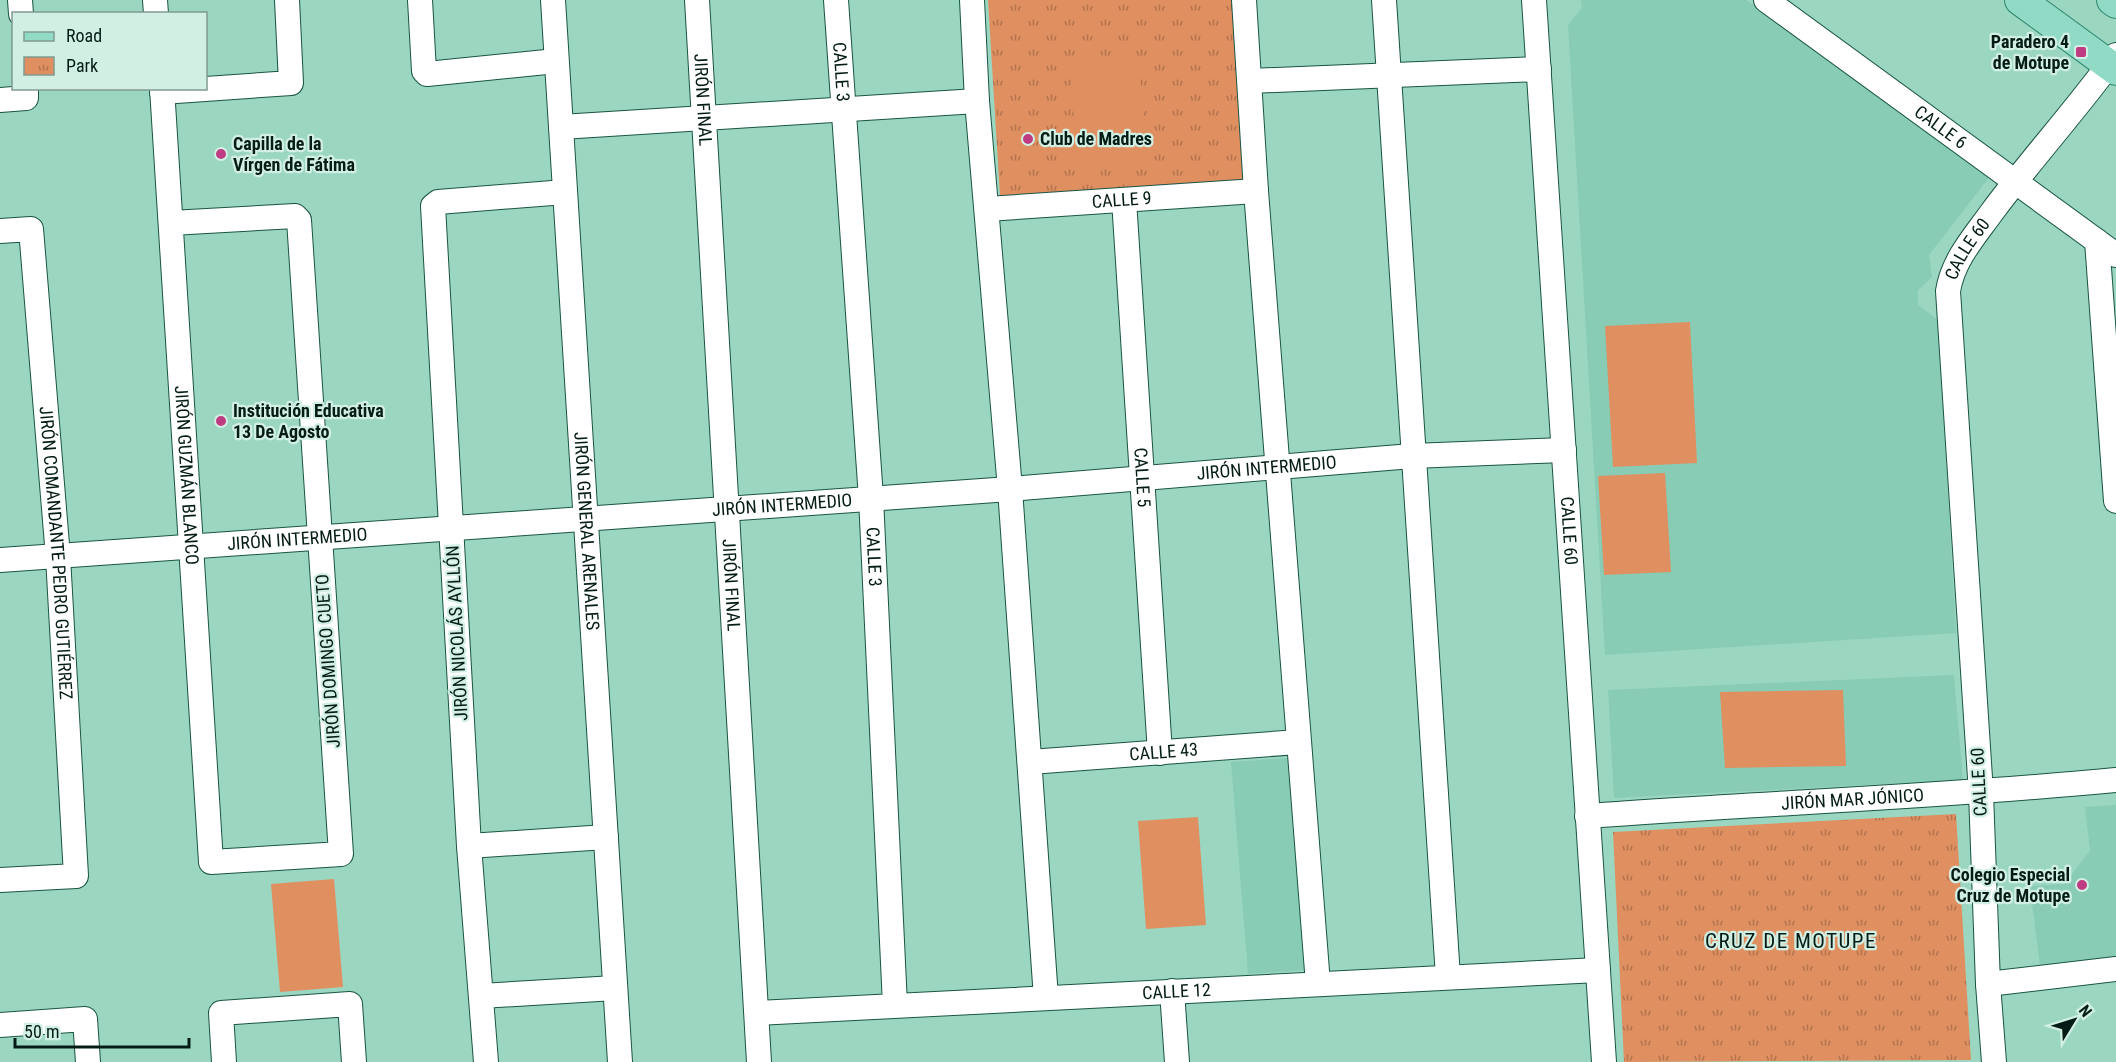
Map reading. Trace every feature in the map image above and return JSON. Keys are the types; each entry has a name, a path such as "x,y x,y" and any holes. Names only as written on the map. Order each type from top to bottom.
{"main road":[{"path":"2020,0 2114,63"},
{"path":"2112,0 2116,3"}],"street":[{"path":"207,88 291,83 287,0"},
{"path":"420,0 425,73 556,61"},
{"name":"JIRÓN GENERAL ARENALES","path":"553,0 620,1062"},
{"name":"JIRÓN FINAL","path":"697,0 759,1062"},
{"name":"CALLE 3","path":"836,0 871,498 895,1005"},
{"path":"972,0 977,101 1010,489 1046,998"},
{"path":"1244,0 1256,191 1318,984"},
{"path":"1384,0 1412,456 1448,977"},
{"name":"CALLE 60","path":"1534,0 1604,1062"},
{"name":"CALLE 6","path":"1766,0 2107,248"},
{"name":"CALLE 60","path":"1994,1062 1988,984 1981,793 1948,291 1951,274 1959,256 2016,180 2114,63"},
{"path":"1250,81 1539,69"},
{"name":"JIRÓN GUZMÁN BLANCO","path":"162,90 211,862"},
{"path":"0,100 26,93"},
{"path":"561,127 704,120 977,101"},
{"name":"CALLE 9","path":"987,209 1256,191"},
{"name":"JIRÓN NICOLÁS AYLLÓN","path":"486,1062 469,846 435,204 565,192"},
{"name":"CALLE 5","path":"1124,200 1160,753"},
{"name":"JIRÓN DOMINGO CUETO","path":"171,223 298,217 341,854 211,862"},
{"name":"JIRÓN COMANDANTE PEDRO GUTIÉRREZ","path":"0,231 31,229 58,557 76,876 0,880"},
{"path":"2107,248 2116,501"},
{"name":"JIRÓN INTERMEDIO","path":"0,560 585,520 727,507 1010,489 1279,469 1412,456 1564,450"},
{"name":"CALLE 43","path":"1030,762 1298,742"},
{"name":"JIRÓN MAR JÓNICO","path":"1587,816 1778,802 1981,793 2116,780"},
{"path":"469,846 606,837"},
{"path":"1988,984 2116,969"},
{"name":"CALLE 12","path":"757,1013 1598,970"},
{"path":"481,996 615,987"},
{"path":"1172,991 1177,1062"},
{"path":"224,1062 220,1013 350,1004 354,1062"},
{"path":"0,1025 85,1019 88,1062"}],"shaded area":[{"path":"1581,0 1746,0 1991,175 1929,255 1932,277 1918,290 1918,305 1938,320 1956,633 1605,655 1568,25 1582,8"},
{"path":"1954,675 1963,780 1614,798 1608,690"},
{"path":"1288,758 1305,970 1248,974 1231,762"},
{"name":"Colegio Especial Cruz de Motupe","path":"2116,805 2116,962 2040,967 2030,886 2064,884 2090,851 2085,807"}],"green space":[{"path":"988,0 1232,0 1244,182 1000,196"},
{"path":"1138,56 1149,164 1079,170 1069,63"},
{"path":"1690,322 1697,463 1613,467 1605,326"},
{"path":"1665,473 1671,572 1604,575 1598,476"},
{"path":"1843,690 1846,766 1725,768 1720,692"},
{"path":"1956,814 1971,1060 1624,1062 1613,832"},
{"path":"1198,817 1206,925 1146,929 1138,821"},
{"path":"334,879 343,987 280,992 271,884"}],"place":[{"name":"Paradero 4 de Motupe","path":"2081,52"},
{"name":"Club de Madres","path":"1028,139"},
{"name":"Capilla de la Vírgen de Fátima","path":"221,154"},
{"name":"Institución Educativa 13 De Agosto","path":"221,421"},
{"name":"Colegio Especial Cruz de Motupe","path":"2082,885"}],"district":[{"name":"CRUZ DE MOTUPE","path":"1791,941"}]}
